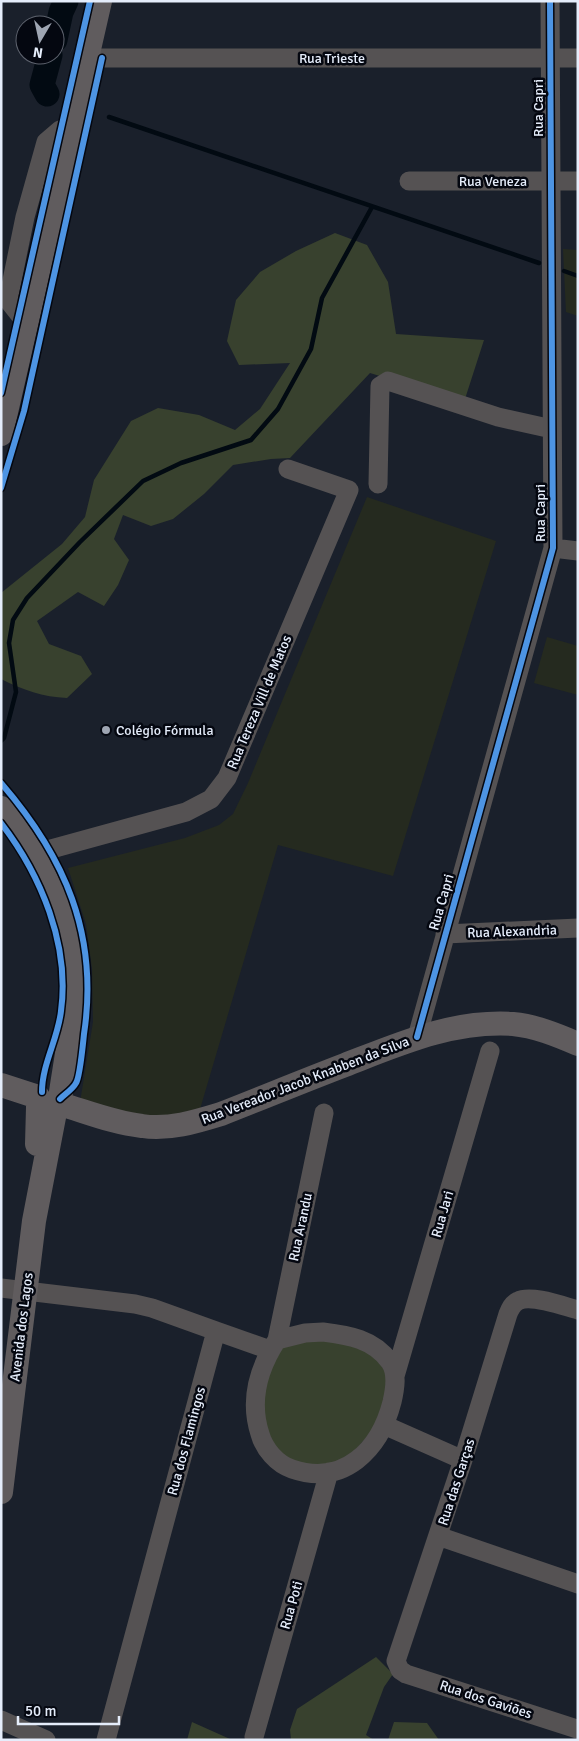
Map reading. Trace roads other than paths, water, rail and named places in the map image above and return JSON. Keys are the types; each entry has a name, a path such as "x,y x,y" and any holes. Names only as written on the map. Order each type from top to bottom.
{"main road":[{"path":"1,434 101,2"},
{"name":"Avenida dos Lagos","path":"1,808 23,836 44,872 58,905 70,956 73,990 67,1048 49,1102 1,1492"},
{"name":"Rua Vereador Jacob Knabben da Silva","path":"1,1085 49,1102 118,1122 143,1127 169,1126 192,1123 221,1114 417,1037 455,1028 489,1024 513,1024 535,1028 578,1044"}],"street":[{"name":"Rua Capri","path":"417,1037 552,548 550,1"},
{"name":"Rua Trieste","path":"87,58 578,58"},
{"name":"Rua Veneza","path":"409,181 578,181"},
{"path":"1,316 27,324"},
{"path":"378,484 380,386 388,381 498,417 552,429"},
{"name":"Rua Tereza Vill de Matos","path":"33,854 186,812 211,799 227,778 348,490 288,469"},
{"path":"552,548 578,551"},
{"name":"Rua Alexandria","path":"445,934 576,923"},
{"name":"Rua Jari","path":"395,1376 490,1051"},
{"name":"Rua Arandu","path":"273,1345 324,1114"},
{"path":"1,1288 135,1304 152,1308 216,1331 273,1345 305,1333 322,1332 346,1335 368,1342 384,1354 391,1363 395,1376 394,1395 384,1425 377,1439 364,1455 346,1467 329,1472 301,1472 286,1467 272,1455 262,1441 257,1424 255,1405 262,1366 273,1345"},
{"name":"Rua das Garças","path":"397,1666 397,1654 438,1536 512,1305 519,1300 540,1300 578,1310"},
{"name":"Rua dos Flamingos","path":"106,1740 216,1331"},
{"path":"384,1425 463,1460"},
{"name":"Rua Poti","path":"254,1737 329,1472"},
{"path":"438,1536 578,1584"},
{"name":"Rua dos Gaviões","path":"397,1666 406,1674 577,1728"},
{"path":"1,1720 46,1740"}],"waterway":[{"path":"60,15 66,1"},
{"path":"47,65 42,85 47,94"},
{"path":"109,117 539,263"},
{"path":"1,741 4,738 16,692 9,643 13,620 27,598 80,542 143,481 181,463 251,440 278,409 311,349 322,298 372,207"},
{"path":"564,271 578,276"}],"place":[{"name":"Colégio Fórmula","path":"106,730"}]}
